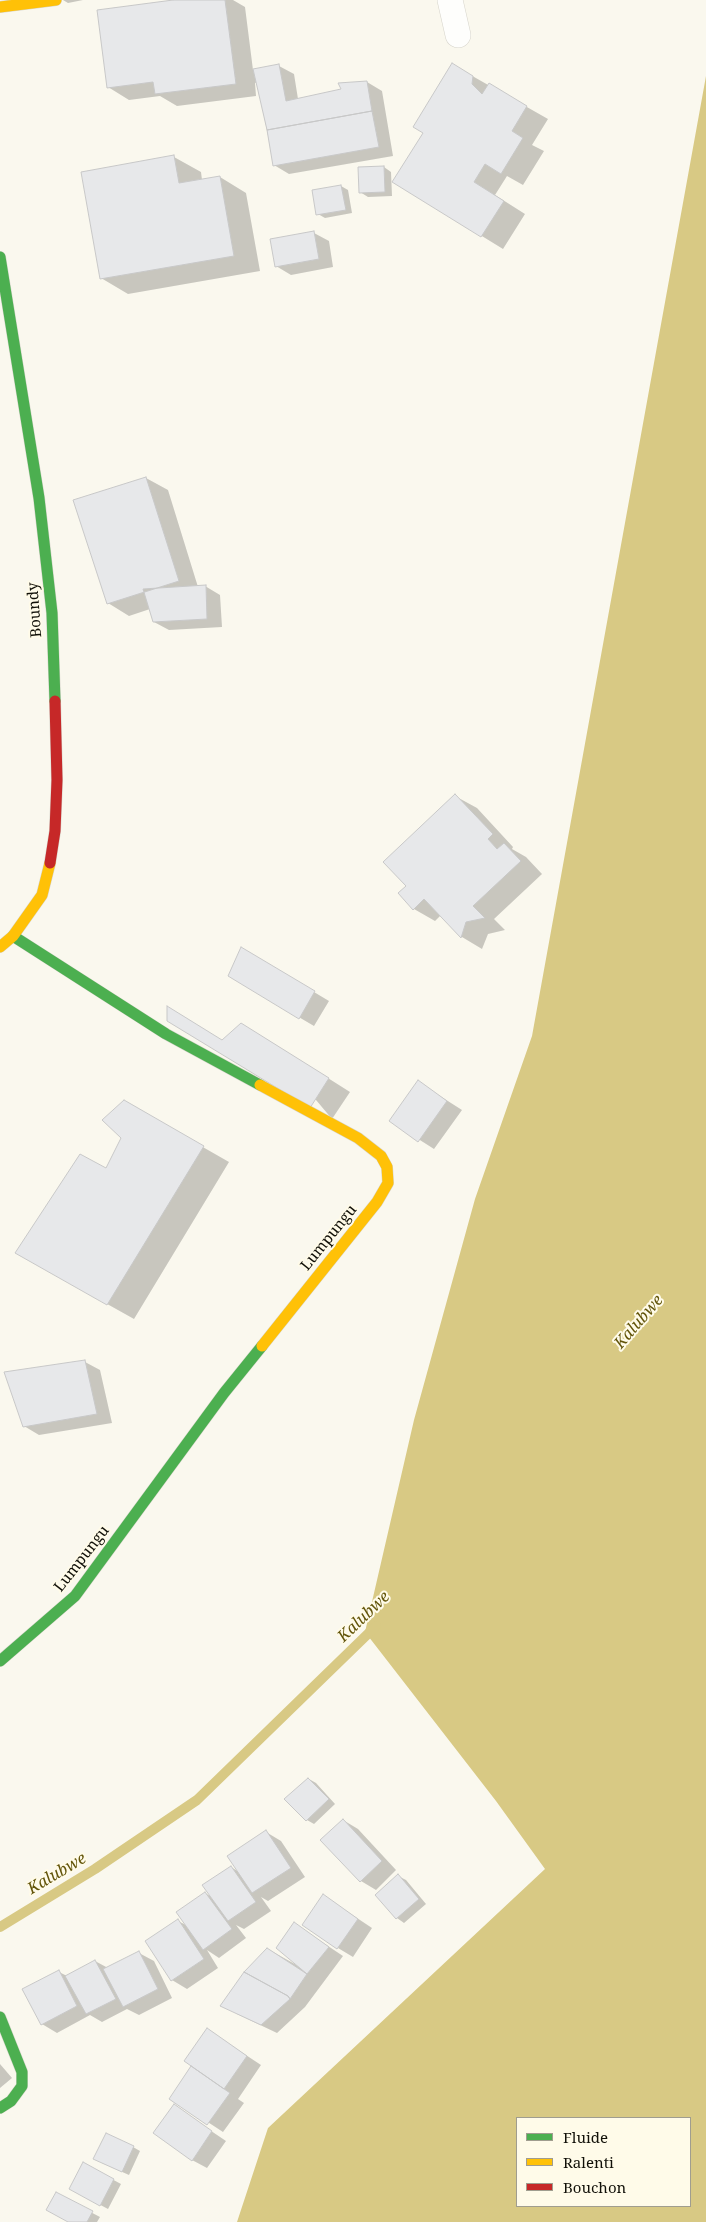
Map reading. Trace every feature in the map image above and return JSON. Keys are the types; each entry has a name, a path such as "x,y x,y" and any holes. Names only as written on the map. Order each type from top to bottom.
{"street":[{"path":"0,7 56,0"},
{"path":"450,0 458,35"},
{"name":"Boundy","path":"0,257 40,498 52,613 57,780 55,831 48,878 42,895 13,936 0,947"},
{"name":"Lumpungu","path":"0,1660 76,1596 224,1393 377,1202 388,1183 387,1167 380,1156 358,1138 166,1034 13,936"},
{"path":"0,2017 22,2072 22,2086 11,2101 0,2108"}],"water":[{"path":"706,76 706,2222 237,2222 268,2128 545,1869 496,1801 365,1632 414,1420 475,1199 532,1036"}],"building":[{"path":"173,0 225,0 236,84 155,94 153,82 107,88 97,10"},
{"path":"452,63 473,76 472,84 482,94 489,83 527,106 512,131 523,138 501,174 485,164 474,182 504,201 481,237 392,182 423,133 413,127"},
{"path":"279,64 286,101 341,89 338,83 367,81 372,111 267,130 253,69"},
{"path":"372,111 379,147 273,166 267,130"},
{"path":"174,155 179,183 220,176 234,256 100,279 81,172"},
{"path":"384,166 385,192 359,193 358,167"},
{"path":"341,185 346,210 316,215 312,190"},
{"path":"314,231 319,259 275,267 270,239"},
{"path":"146,477 179,581 107,604 73,500"},
{"path":"206,585 207,619 153,622 143,589"},
{"path":"455,794 493,834 488,839 497,849 504,843 521,861 473,906 485,918 466,922 461,938 424,899 413,910 398,893 406,886 383,862"},
{"path":"241,947 315,991 299,1019 228,976"},
{"path":"167,1006 222,1040 241,1023 329,1078 310,1108 167,1021"},
{"path":"418,1080 447,1101 418,1142 389,1121"},
{"path":"124,1100 204,1146 107,1305 15,1253 80,1154 106,1168 121,1138 102,1120"},
{"path":"85,1360 97,1414 23,1427 4,1372"},
{"path":"308,1778 329,1799 306,1821 284,1799"},
{"path":"343,1819 382,1861 360,1882 320,1840"},
{"path":"266,1830 291,1868 252,1893 227,1856"},
{"path":"231,1866 256,1902 228,1921 202,1885"},
{"path":"398,1874 419,1899 396,1919 375,1895"},
{"path":"205,1892 232,1929 203,1950 176,1912"},
{"path":"323,1894 358,1919 337,1949 302,1925"},
{"path":"178,1919 204,1959 171,1981 145,1941"},
{"path":"294,1922 329,1947 307,1974 276,1948"},
{"path":"267,1948 307,1974 290,1999 288,1996 244,1972"},
{"path":"139,1951 158,1989 123,2007 103,1969"},
{"path":"95,1960 116,1999 86,2014 65,1976"},
{"path":"59,1970 77,2006 41,2025 22,1989"},
{"path":"244,1972 288,1996 290,1999 261,2025 220,2006"},
{"path":"207,2028 247,2056 224,2089 184,2061"},
{"path":"191,2066 230,2093 207,2125 169,2099"},
{"path":"174,2104 212,2131 192,2161 153,2133"},
{"path":"106,2133 134,2146 122,2172 93,2159"},
{"path":"83,2162 114,2179 100,2206 69,2189"},
{"path":"56,2192 93,2211 87,2222 68,2222 46,2210"}],"waterway":[{"name":"Kalubwe","path":"0,1927 95,1869 197,1800 376,1626"}],"traffic: fast":[{"path":"0,257 39,498 52,613 55,701"},
{"path":"13,936 166,1034 260,1085"},
{"path":"0,1661 75,1596 224,1393 262,1346"},
{"path":"0,2017 22,2072 22,2086 11,2101 0,2108"}],"traffic: slow":[{"path":"0,7 56,0"},
{"path":"0,947 13,936 42,895 50,863"},
{"path":"260,1085 358,1138 381,1156 387,1167 388,1183 377,1202 262,1346"}],"traffic: jam":[{"path":"50,863 55,831 57,780 55,701"}]}
